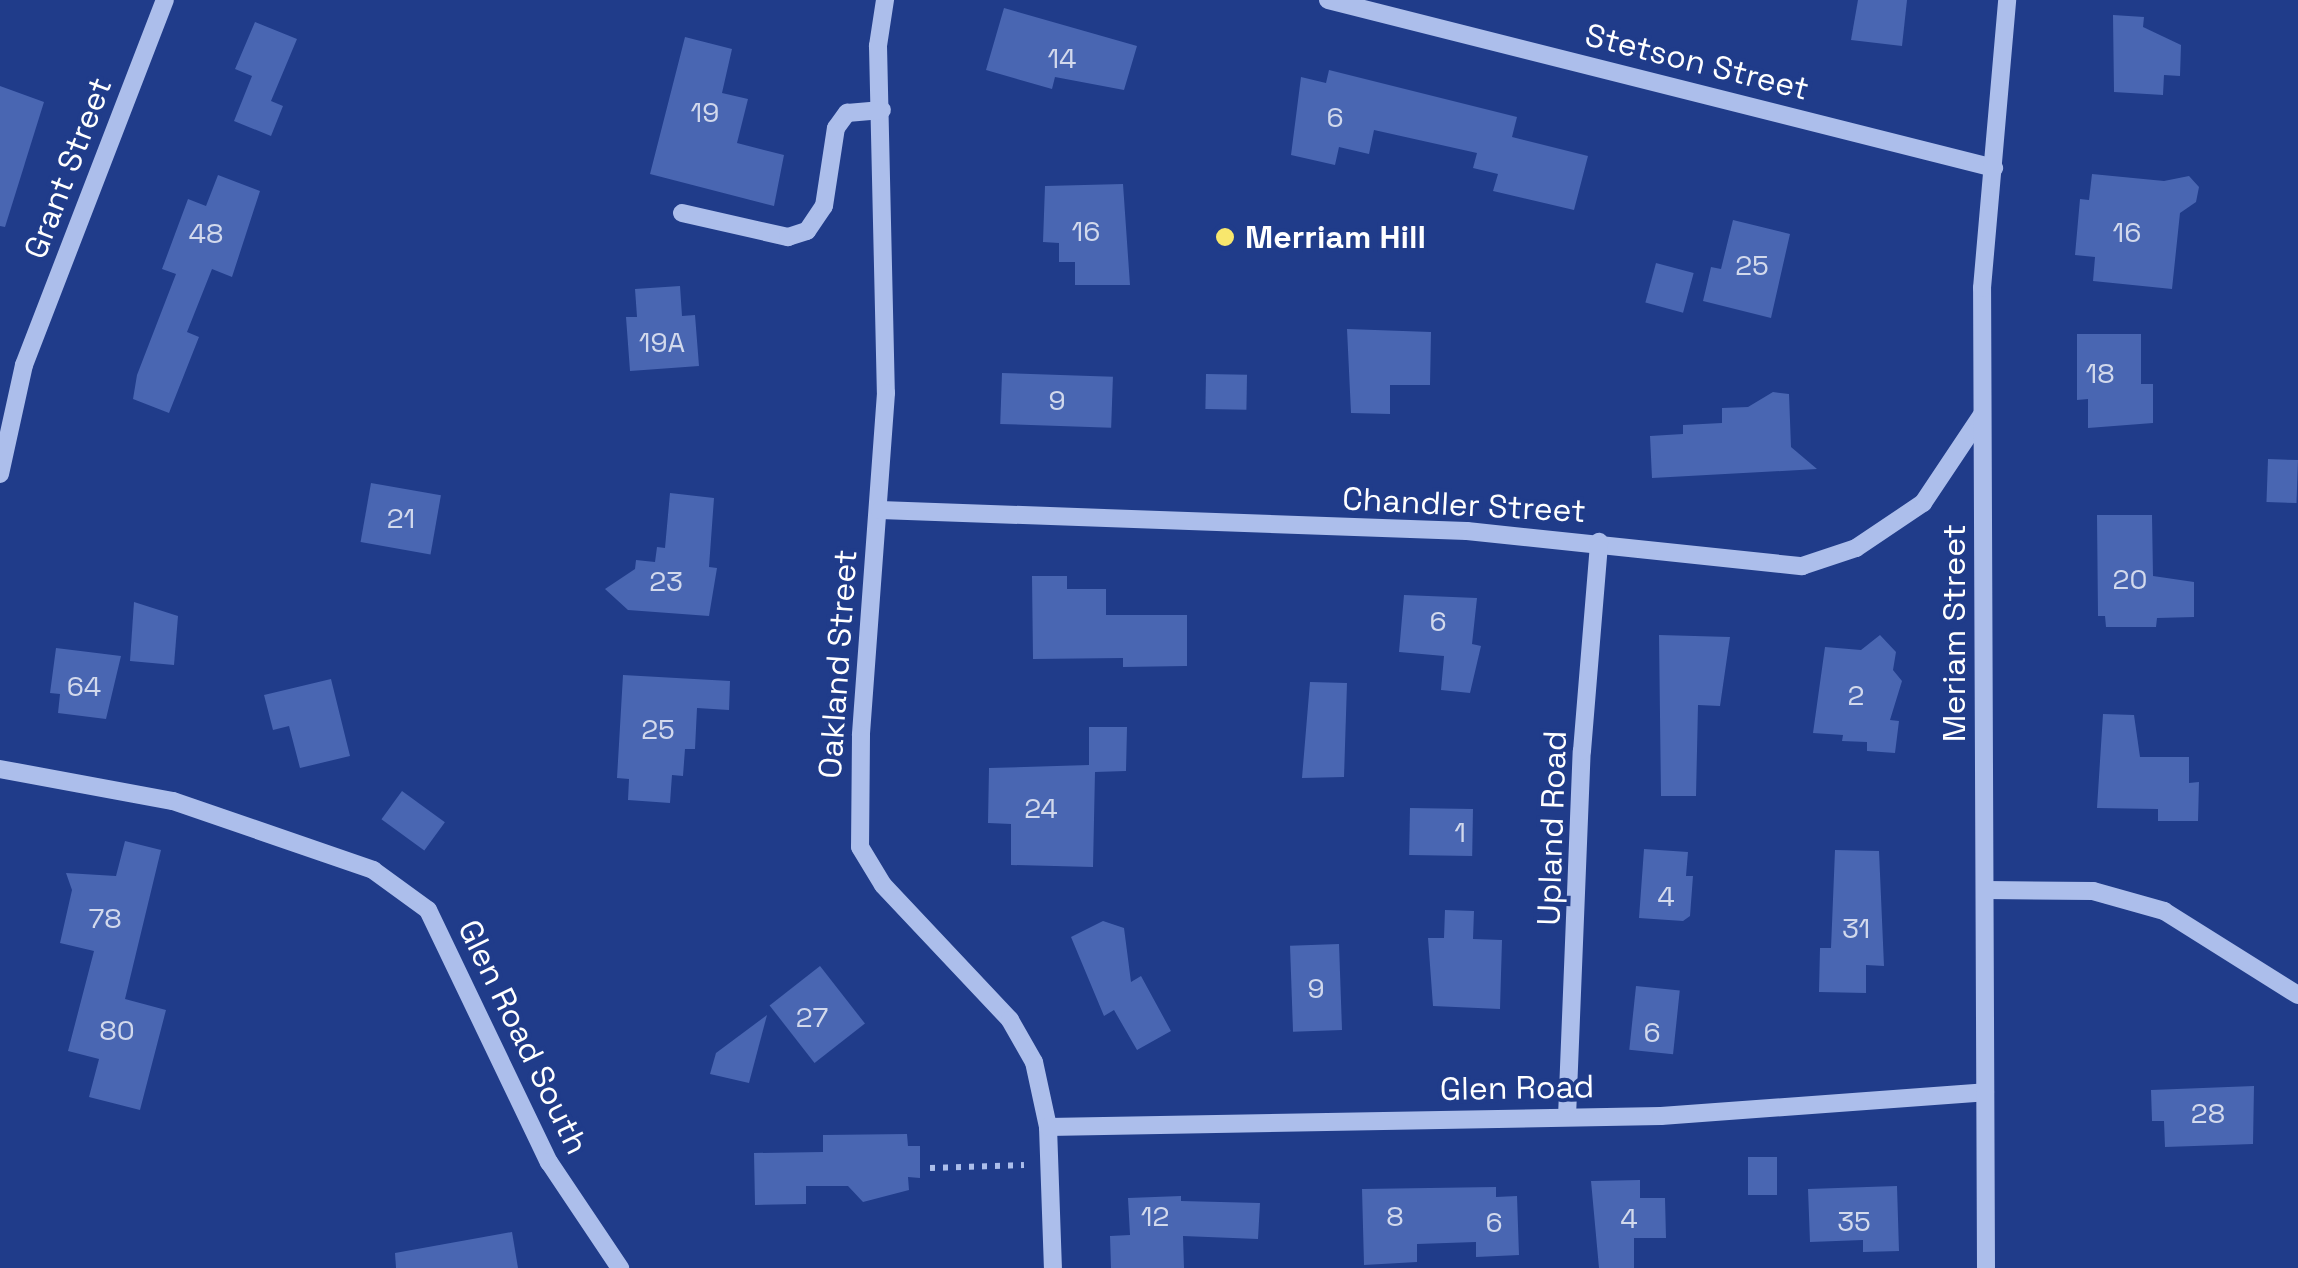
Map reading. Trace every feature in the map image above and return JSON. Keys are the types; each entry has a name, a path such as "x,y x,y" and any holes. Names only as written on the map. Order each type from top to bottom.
{"street":[{"name":"Grant Street","path":"0,474 24,365 165,0"},
{"name":"Oakland Street","path":"885,0 878,46 886,392 860,735 860,847 883,885 1010,1020 1034,1062 1048,1127 1052,1268"},
{"name":"Stetson Street","path":"1328,0 1994,168"},
{"name":"Meriam Street","path":"1986,1268 1982,288 2008,0"},
{"path":"682,213 775,235 807,231 824,206 836,128 847,113 882,110"},
{"name":"Chandler Street","path":"880,510 1467,531 1802,566 1856,548 1924,503 1981,416"},
{"name":"Upland Road","path":"1567,1117 1582,751 1599,542"},
{"name":"Glen Road South","path":"0,769 173,801 373,870 428,910 549,1162 620,1268"},
{"path":"1985,890 2092,891 2164,911 2298,995"},
{"name":"Glen Road","path":"1048,1127 1799,1109 1985,1092"}],"path":[{"path":"930,1168 1031,1164"}],"building":[{"path":"1858,0 1907,0 1902,46 1851,40"},
{"path":"1004,8 1137,46 1124,90 1055,77 1052,89 986,70"},
{"path":"2113,15 2144,17 2143,27 2181,45 2180,76 2164,75 2163,95 2114,92"},
{"path":"255,22 297,39 271,101 283,106 271,136 234,121 252,76 235,69"},
{"path":"685,37 732,49 722,93 748,99 737,143 784,155 774,206 650,174"},
{"path":"1329,70 1517,117 1512,137 1588,156 1574,210 1493,191 1498,174 1473,168 1477,153 1374,130 1369,154 1339,147 1335,165 1291,155 1301,77 1326,83"},
{"path":"0,86 44,102 5,227 0,226"},
{"path":"2092,174 2164,181 2189,176 2199,187 2196,202 2180,213 2172,289 2093,281 2095,257 2075,255 2080,199 2089,200"},
{"path":"218,175 260,191 232,277 212,269 187,332 199,337 169,413 133,399 137,375 176,274 162,269 188,199 206,206"},
{"path":"1123,184 1130,285 1075,285 1075,262 1059,262 1059,243 1043,242 1045,186"},
{"path":"1733,220 1790,234 1771,318 1703,301 1711,267 1721,269"},
{"path":"1656,263 1694,273 1683,313 1645,303"},
{"path":"680,286 682,316 695,315 699,366 630,371 626,317 637,317 635,289"},
{"path":"1347,329 1431,332 1430,385 1390,385 1390,414 1351,413"},
{"path":"2077,334 2141,334 2141,384 2153,384 2153,423 2088,428 2088,399 2077,400"},
{"path":"1002,373 1113,377 1111,428 1000,424"},
{"path":"1206,374 1247,375 1246,410 1205,409"},
{"path":"1773,392 1789,394 1791,447 1817,469 1652,478 1650,436 1683,434 1683,425 1722,423 1722,408 1748,407"},
{"path":"2268,459 2298,460 2296,503 2266,502"},
{"path":"371,483 441,495 431,554 361,542"},
{"path":"670,493 714,498 709,567 717,568 709,616 628,610 605,589 635,569 636,560 655,562 657,547 665,548"},
{"path":"2097,515 2152,515 2153,576 2194,582 2194,617 2157,618 2156,627 2106,627 2105,616 2098,616"},
{"path":"1032,576 1067,576 1067,589 1106,589 1106,615 1187,615 1187,666 1123,667 1123,658 1033,659"},
{"path":"1404,595 1477,598 1472,644 1481,646 1470,693 1441,690 1444,656 1399,652"},
{"path":"134,602 178,616 174,665 130,661"},
{"path":"1659,635 1730,637 1720,706 1698,705 1696,796 1661,796"},
{"path":"1880,635 1896,652 1893,670 1902,681 1890,720 1899,721 1895,753 1867,751 1867,742 1842,741 1843,735 1813,733 1825,647 1861,650"},
{"path":"56,648 121,656 106,719 58,713 60,694 50,693"},
{"path":"623,675 730,681 729,710 697,708 695,749 685,749 683,776 672,775 670,803 628,800 629,779 617,778"},
{"path":"331,679 350,756 300,768 289,726 273,730 264,695"},
{"path":"1310,682 1347,683 1344,777 1302,778"},
{"path":"2103,714 2134,715 2140,757 2189,757 2189,783 2199,782 2198,821 2158,821 2158,809 2097,808"},
{"path":"1089,727 1127,727 1126,771 1095,772 1093,867 1011,865 1011,824 988,823 989,768 1089,765"},
{"path":"402,791 445,822 424,850 381,819"},
{"path":"1410,808 1473,809 1472,856 1409,855"},
{"path":"125,841 161,850 125,999 166,1010 140,1110 89,1097 99,1059 68,1051 94,951 60,943 72,890 66,873 116,876"},
{"path":"1644,849 1688,852 1686,876 1693,876 1690,916 1683,921 1639,918"},
{"path":"1835,850 1879,851 1884,966 1866,965 1866,993 1819,992 1820,948 1831,948"},
{"path":"1445,910 1474,911 1473,939 1502,940 1500,1009 1433,1006 1428,938 1444,938"},
{"path":"1103,921 1124,928 1131,982 1141,976 1171,1031 1137,1050 1114,1010 1104,1016 1071,937"},
{"path":"1339,944 1342,1030 1293,1032 1290,946"},
{"path":"820,966 865,1024 815,1063 770,1005"},
{"path":"1636,986 1680,991 1673,1054 1629,1050"},
{"path":"767,1015 749,1083 710,1074 716,1053"},
{"path":"2254,1086 2253,1144 2165,1147 2164,1121 2152,1121 2151,1090"},
{"path":"907,1134 908,1146 920,1146 920,1178 908,1177 909,1190 863,1202 848,1186 806,1186 806,1204 755,1205 754,1153 823,1152 823,1135"},
{"path":"1748,1157 1777,1157 1777,1195 1748,1195"},
{"path":"1640,1180 1640,1198 1665,1198 1666,1238 1634,1238 1634,1268 1599,1268 1591,1181"},
{"path":"1897,1186 1899,1251 1863,1252 1863,1240 1810,1242 1808,1189"},
{"path":"1496,1187 1496,1197 1517,1196 1519,1255 1476,1257 1476,1242 1417,1244 1417,1262 1364,1265 1362,1189"},
{"path":"1181,1196 1181,1201 1260,1203 1258,1239 1183,1236 1184,1268 1111,1268 1110,1236 1130,1235 1128,1198"},
{"path":"512,1232 518,1268 396,1268 395,1253"}],"place":[{"name":"Merriam Hill","path":"1225,237"}]}
